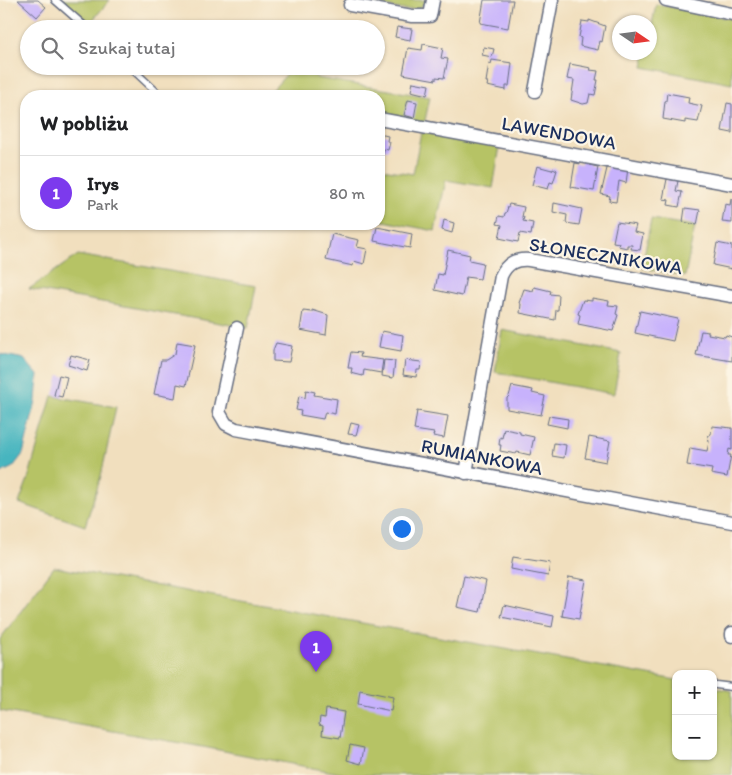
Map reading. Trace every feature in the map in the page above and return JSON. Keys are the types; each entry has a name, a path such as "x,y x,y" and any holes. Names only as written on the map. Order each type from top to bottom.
{"street":[{"path":"350,5 412,16 430,16 433,0"},
{"path":"535,91 552,0"},
{"path":"666,0 732,14"},
{"name":"LAWENDOWA","path":"385,121 732,184"},
{"name":"SŁONECZNIKOWA","path":"466,473 501,276 509,264 514,261 529,260 732,296"},
{"name":"RUMIANKOWA","path":"237,328 220,412 226,424 246,432 732,522"}],"lane":[{"path":"55,0 78,20"},
{"path":"138,75 154,90"},
{"path":"717,685 732,688"}],"green space":[{"path":"63,0 110,0 93,20 86,20"},
{"path":"355,0 427,0 419,9 404,10"},
{"path":"656,4 732,19 732,84 643,67 644,60 657,60 657,15 654,15"},
{"path":"286,75 314,75 317,78 430,97 424,125 385,117 385,90 272,90"},
{"path":"421,132 500,146 493,188 446,180 435,231 385,221 385,169 413,174"},
{"path":"651,219 695,226 685,276 642,268"},
{"path":"78,255 256,286 248,328 29,289"},
{"path":"502,330 621,353 614,394 495,372"},
{"path":"52,396 116,407 101,476 85,526 19,503 28,479"},
{"path":"54,567 672,679 672,760 717,760 717,688 732,691 732,775 349,775 0,711 0,639"}],"water":[{"path":"0,354 24,359 38,375 36,401 23,454 13,467 1,473 0,472"}],"building":[{"path":"18,0 38,0 46,7 37,17"},
{"path":"484,0 513,0 508,28 480,23"},
{"path":"589,20 605,26 602,42 600,41 598,50 580,46 581,38 579,37 582,21 589,22"},
{"path":"397,27 412,29 410,40 395,37"},
{"path":"423,44 443,48 441,58 448,59 444,78 436,77 436,80 403,74 408,48 422,50"},
{"path":"484,47 494,49 492,57 482,55"},
{"path":"492,60 512,63 509,86 506,86 506,90 487,86 489,63 491,64"},
{"path":"570,64 598,71 595,95 590,94 588,103 583,104 571,100 574,80 567,79"},
{"path":"413,82 429,85 427,95 411,91"},
{"path":"667,93 689,97 688,103 702,106 698,122 685,120 685,123 663,119"},
{"path":"408,100 417,102 414,118 404,115"},
{"path":"727,103 732,104 732,133 722,131"},
{"path":"385,135 388,136 387,141 390,142 388,150 385,149"},
{"path":"582,159 590,161 589,165 598,167 594,191 571,187 575,163 581,164"},
{"path":"608,164 628,168 626,183 619,181 616,202 609,201 610,196 601,194"},
{"path":"537,166 557,170 553,183 550,182 548,189 532,185"},
{"path":"667,179 678,181 676,191 682,192 679,207 668,205 669,200 663,199"},
{"path":"731,199 732,223 722,222 725,204 730,205"},
{"path":"554,203 582,209 579,225 566,223 567,215 553,212"},
{"path":"509,204 524,207 523,221 533,223 531,235 520,233 518,242 499,238 502,225 497,224 499,216 504,217"},
{"path":"685,208 700,210 697,225 683,222"},
{"path":"444,220 454,223 452,233 442,230"},
{"path":"617,222 636,225 634,232 643,234 640,250 631,249 632,245 627,245 627,248 618,246 619,243 613,242"},
{"path":"385,229 412,234 410,248 374,241 376,230"},
{"path":"332,234 359,240 357,247 367,249 364,264 354,261 353,266 326,260"},
{"path":"717,243 732,246 732,269 713,265"},
{"path":"448,250 470,255 469,260 483,263 480,279 466,277 462,296 435,290 438,274 443,275"},
{"path":"534,287 551,291 550,294 559,295 555,320 520,313 521,304 519,303 524,289 533,291"},
{"path":"592,298 609,301 608,305 618,306 616,314 618,315 613,331 578,324 580,315 578,314 583,300 592,301"},
{"path":"312,310 328,315 326,335 300,330 303,311 312,312"},
{"path":"640,311 678,319 673,341 635,333"},
{"path":"382,331 403,335 401,351 379,347"},
{"path":"701,331 709,332 708,334 732,337 732,361 696,355"},
{"path":"177,342 195,345 186,386 177,384 175,398 154,394 161,360 166,360 175,354"},
{"path":"276,343 292,346 289,362 273,361 273,350"},
{"path":"351,352 361,353 360,357 383,360 381,373 364,370 363,376 351,373 352,368 348,368"},
{"path":"71,355 90,360 87,371 68,365"},
{"path":"384,360 395,361 393,378 382,376"},
{"path":"405,360 421,362 420,370 417,370 416,377 403,375"},
{"path":"59,375 67,377 62,397 54,395"},
{"path":"512,386 533,390 532,393 545,396 541,415 507,409 507,398"},
{"path":"306,390 315,392 314,395 337,399 335,414 325,412 323,419 300,415 301,411 296,410 299,396 305,398"},
{"path":"417,411 448,416 444,438 433,436 434,433 414,430"},
{"path":"549,416 568,419 567,428 547,424"},
{"path":"351,423 359,425 356,435 348,434"},
{"path":"712,426 732,428 732,450 729,449 728,455 731,455 727,477 711,474 712,469 687,465 690,448 707,451 708,436 711,434"},
{"path":"504,429 534,437 530,455 500,451 500,437 502,438"},
{"path":"589,437 610,441 606,462 585,458"},
{"path":"554,443 566,445 564,458 552,456"},
{"path":"513,557 550,563 548,576 511,569"},
{"path":"464,576 486,581 480,612 457,607"},
{"path":"569,577 586,580 579,619 562,616"},
{"path":"504,605 554,616 552,627 501,617"},
{"path":"360,690 393,697 391,711 358,704"},
{"path":"326,709 344,712 340,738 322,735 323,726 319,725 320,717 325,718"},
{"path":"350,745 364,748 361,764 347,760"}],"place":[{"name":"Irys","path":"316,672"}]}
